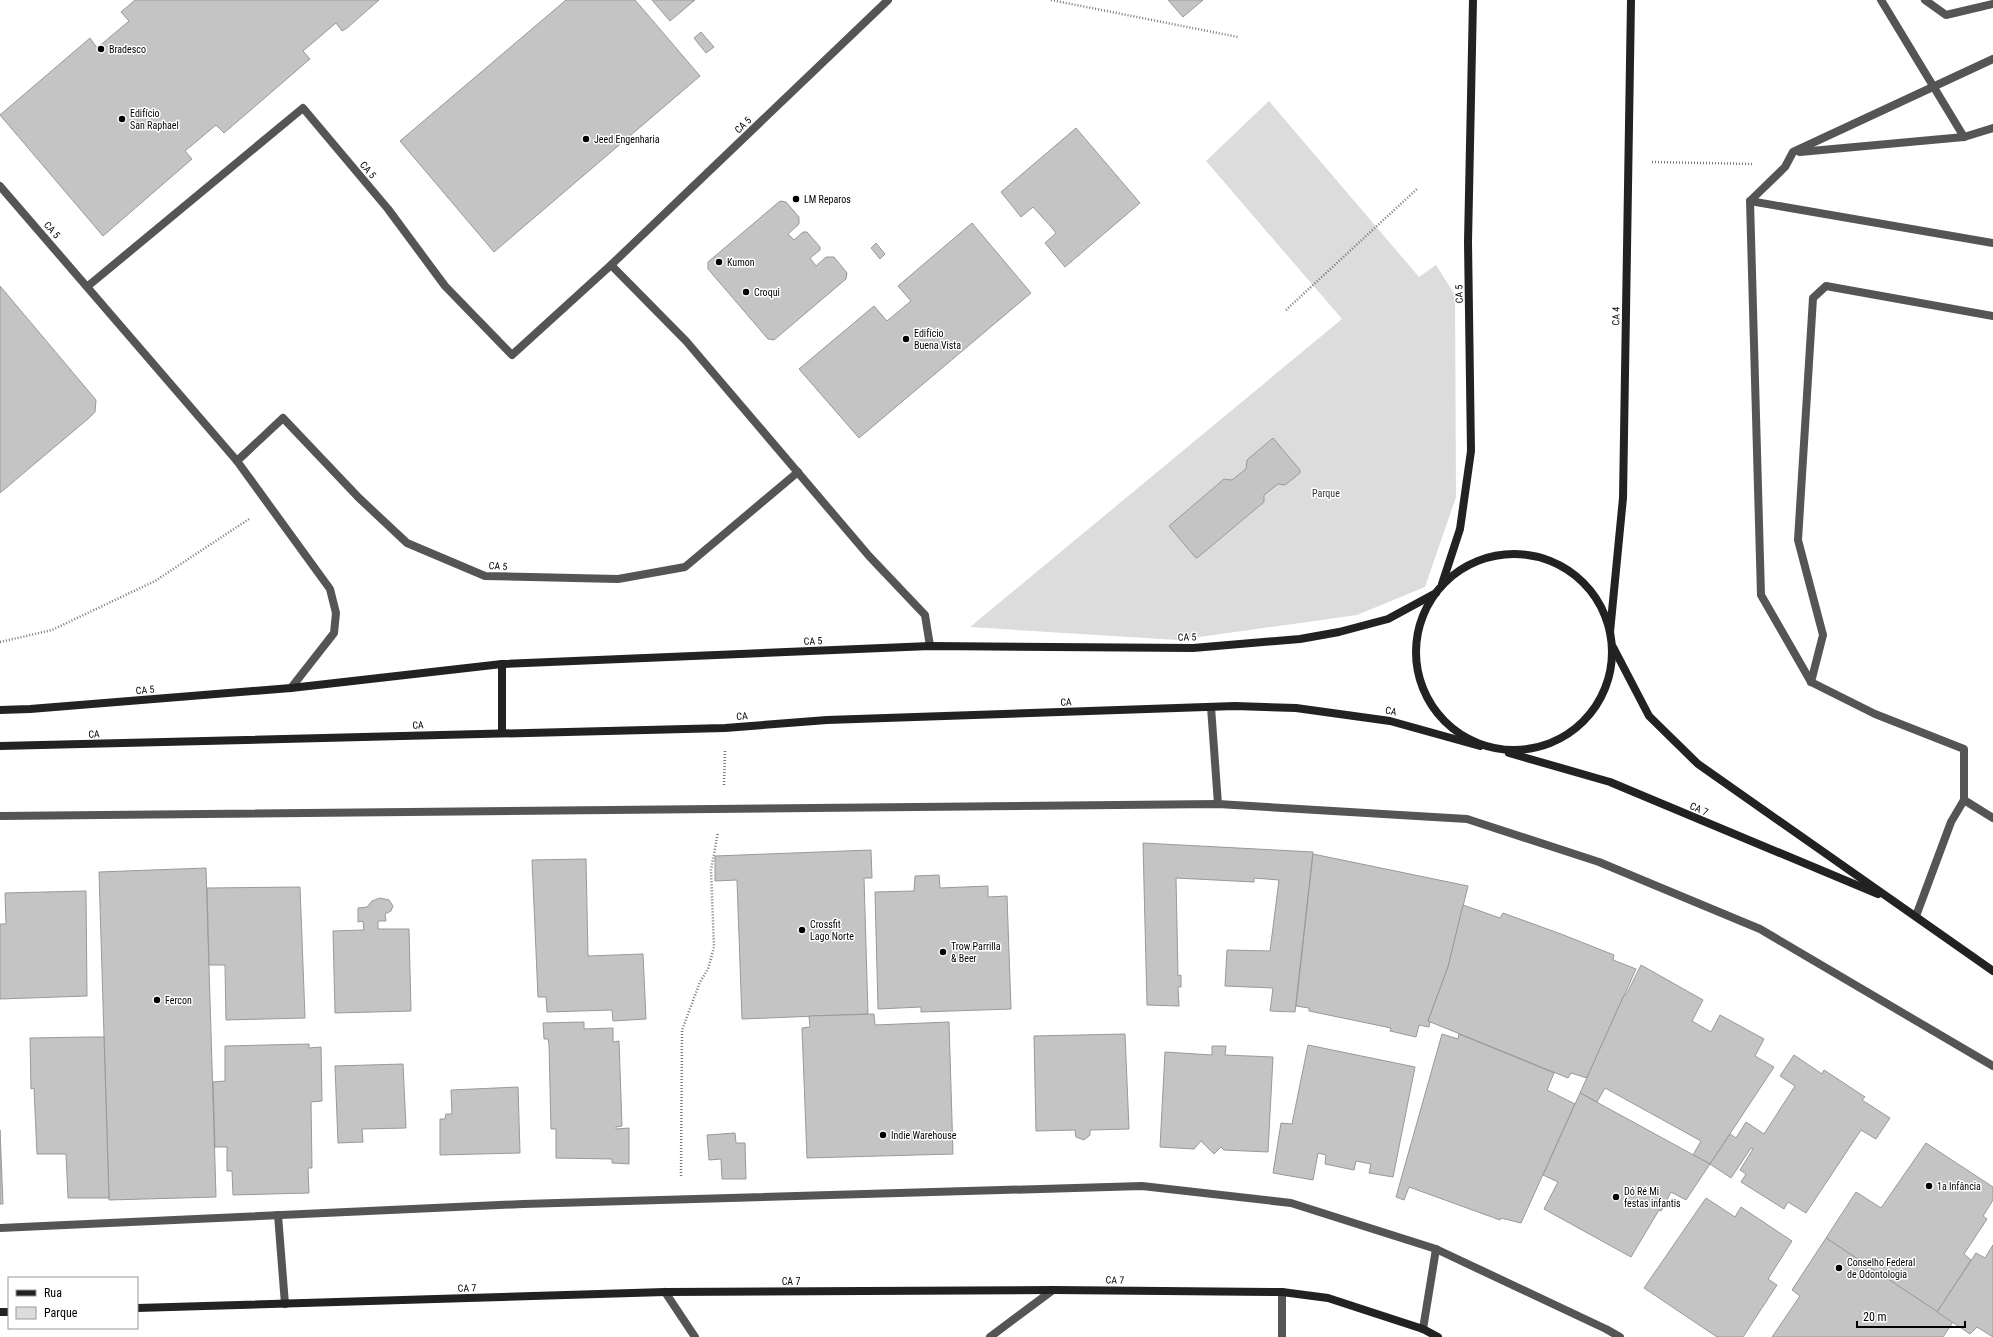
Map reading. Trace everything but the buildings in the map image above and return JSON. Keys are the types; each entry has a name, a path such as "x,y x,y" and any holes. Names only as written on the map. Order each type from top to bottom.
{"street":[{"name":"CA 5","path":"88,286 303,108 388,209 445,286 512,355 611,265 888,0"},
{"name":"CA 5","path":"1442,584 1460,530 1471,451 1468,242 1473,0"},
{"name":"CA 4","path":"1610,632 1623,498 1631,0"},
{"path":"1881,0 1934,85 1964,137"},
{"path":"1925,0 1946,15 1993,4"},
{"path":"1916,916 1951,822 1964,800 1964,749 1875,714 1811,682 1761,595 1750,201 1785,167 1793,152 1934,85 1993,59"},
{"path":"1793,152 1964,137 1993,128"},
{"name":"CA 5","path":"0,186 88,286 237,461 330,589 336,613 334,633 291,688"},
{"path":"1750,201 1993,243"},
{"path":"611,265 686,341 869,556 925,615 930,646"},
{"path":"1811,682 1823,635 1798,540 1813,298 1826,286 1993,316"},
{"name":"CA 5","path":"237,461 284,418 358,498 407,543 485,576 618,579 685,567 798,472"},
{"path":"1480,746 1440,718 1418,675 1419,626 1442,584 1473,562 1511,553 1548,559 1581,579 1604,610 1613,647 1604,694 1573,732 1528,751 1492,748"},
{"name":"CA 5","path":"0,710 30,709 291,688 502,664 930,646 1193,648 1300,639 1339,632 1388,619 1436,593"},
{"name":"CA 7","path":"1613,647 1649,716 1698,764 1993,970"},
{"path":"502,664 502,732"},
{"path":"1211,707 1218,804"},
{"name":"CA","path":"0,746 502,732 725,728 827,720 1211,707 1296,708 1390,721 1492,748"},
{"name":"CA 7","path":"1492,748 1610,782 1894,901"},
{"path":"1964,800 1993,818"},
{"path":"0,816 1218,804 1467,819 1599,862 1760,929 1993,1066"},
{"path":"0,1228 523,1204 1142,1186 1291,1203 1436,1250 1606,1328 1620,1337"},
{"path":"278,1215 285,1304"},
{"path":"1423,1328 1436,1250"},
{"path":"990,1337 1053,1290"},
{"name":"CA 7","path":"138,1308 665,1292 1053,1290 1282,1292 1328,1298 1423,1328 1438,1337"},
{"path":"665,1292 695,1337"},
{"path":"1282,1292 1282,1337"}],"path":[{"path":"1052,0 1238,37"},
{"path":"1628,158 1657,162 1740,162 1785,167"},
{"path":"1286,310 1418,188"},
{"path":"0,642 52,630 155,581 270,506"},
{"path":"680,1199 682,1030 700,982 708,969 714,947 711,870 722,810 725,728"}],"green space":[{"name":"Parque","path":"1269,101 1419,277 1436,265 1455,295 1456,497 1425,587 1357,615 1178,640 970,627 1342,319 1206,161"}],"place":[{"name":"Bradesco","path":"101,49"},
{"name":"Edifício San Raphael","path":"122,119"},
{"name":"Jeed Engenharia","path":"586,139"},
{"name":"LM Reparos","path":"796,199"},
{"name":"Kumon","path":"719,262"},
{"name":"Croqui","path":"746,292"},
{"name":"Edifício Buena Vista","path":"906,339"},
{"name":"Crossfit Lago Norte","path":"802,930"},
{"name":"Trow Parrilla & Beer","path":"943,952"},
{"name":"Fercon","path":"157,1000"},
{"name":"Indie Warehouse","path":"883,1135"},
{"name":"1a Infância","path":"1929,1186"},
{"name":"Dó Ré Mi festas infantis","path":"1616,1197"},
{"name":"Conselho Federal de Odontologia","path":"1839,1268"}]}
